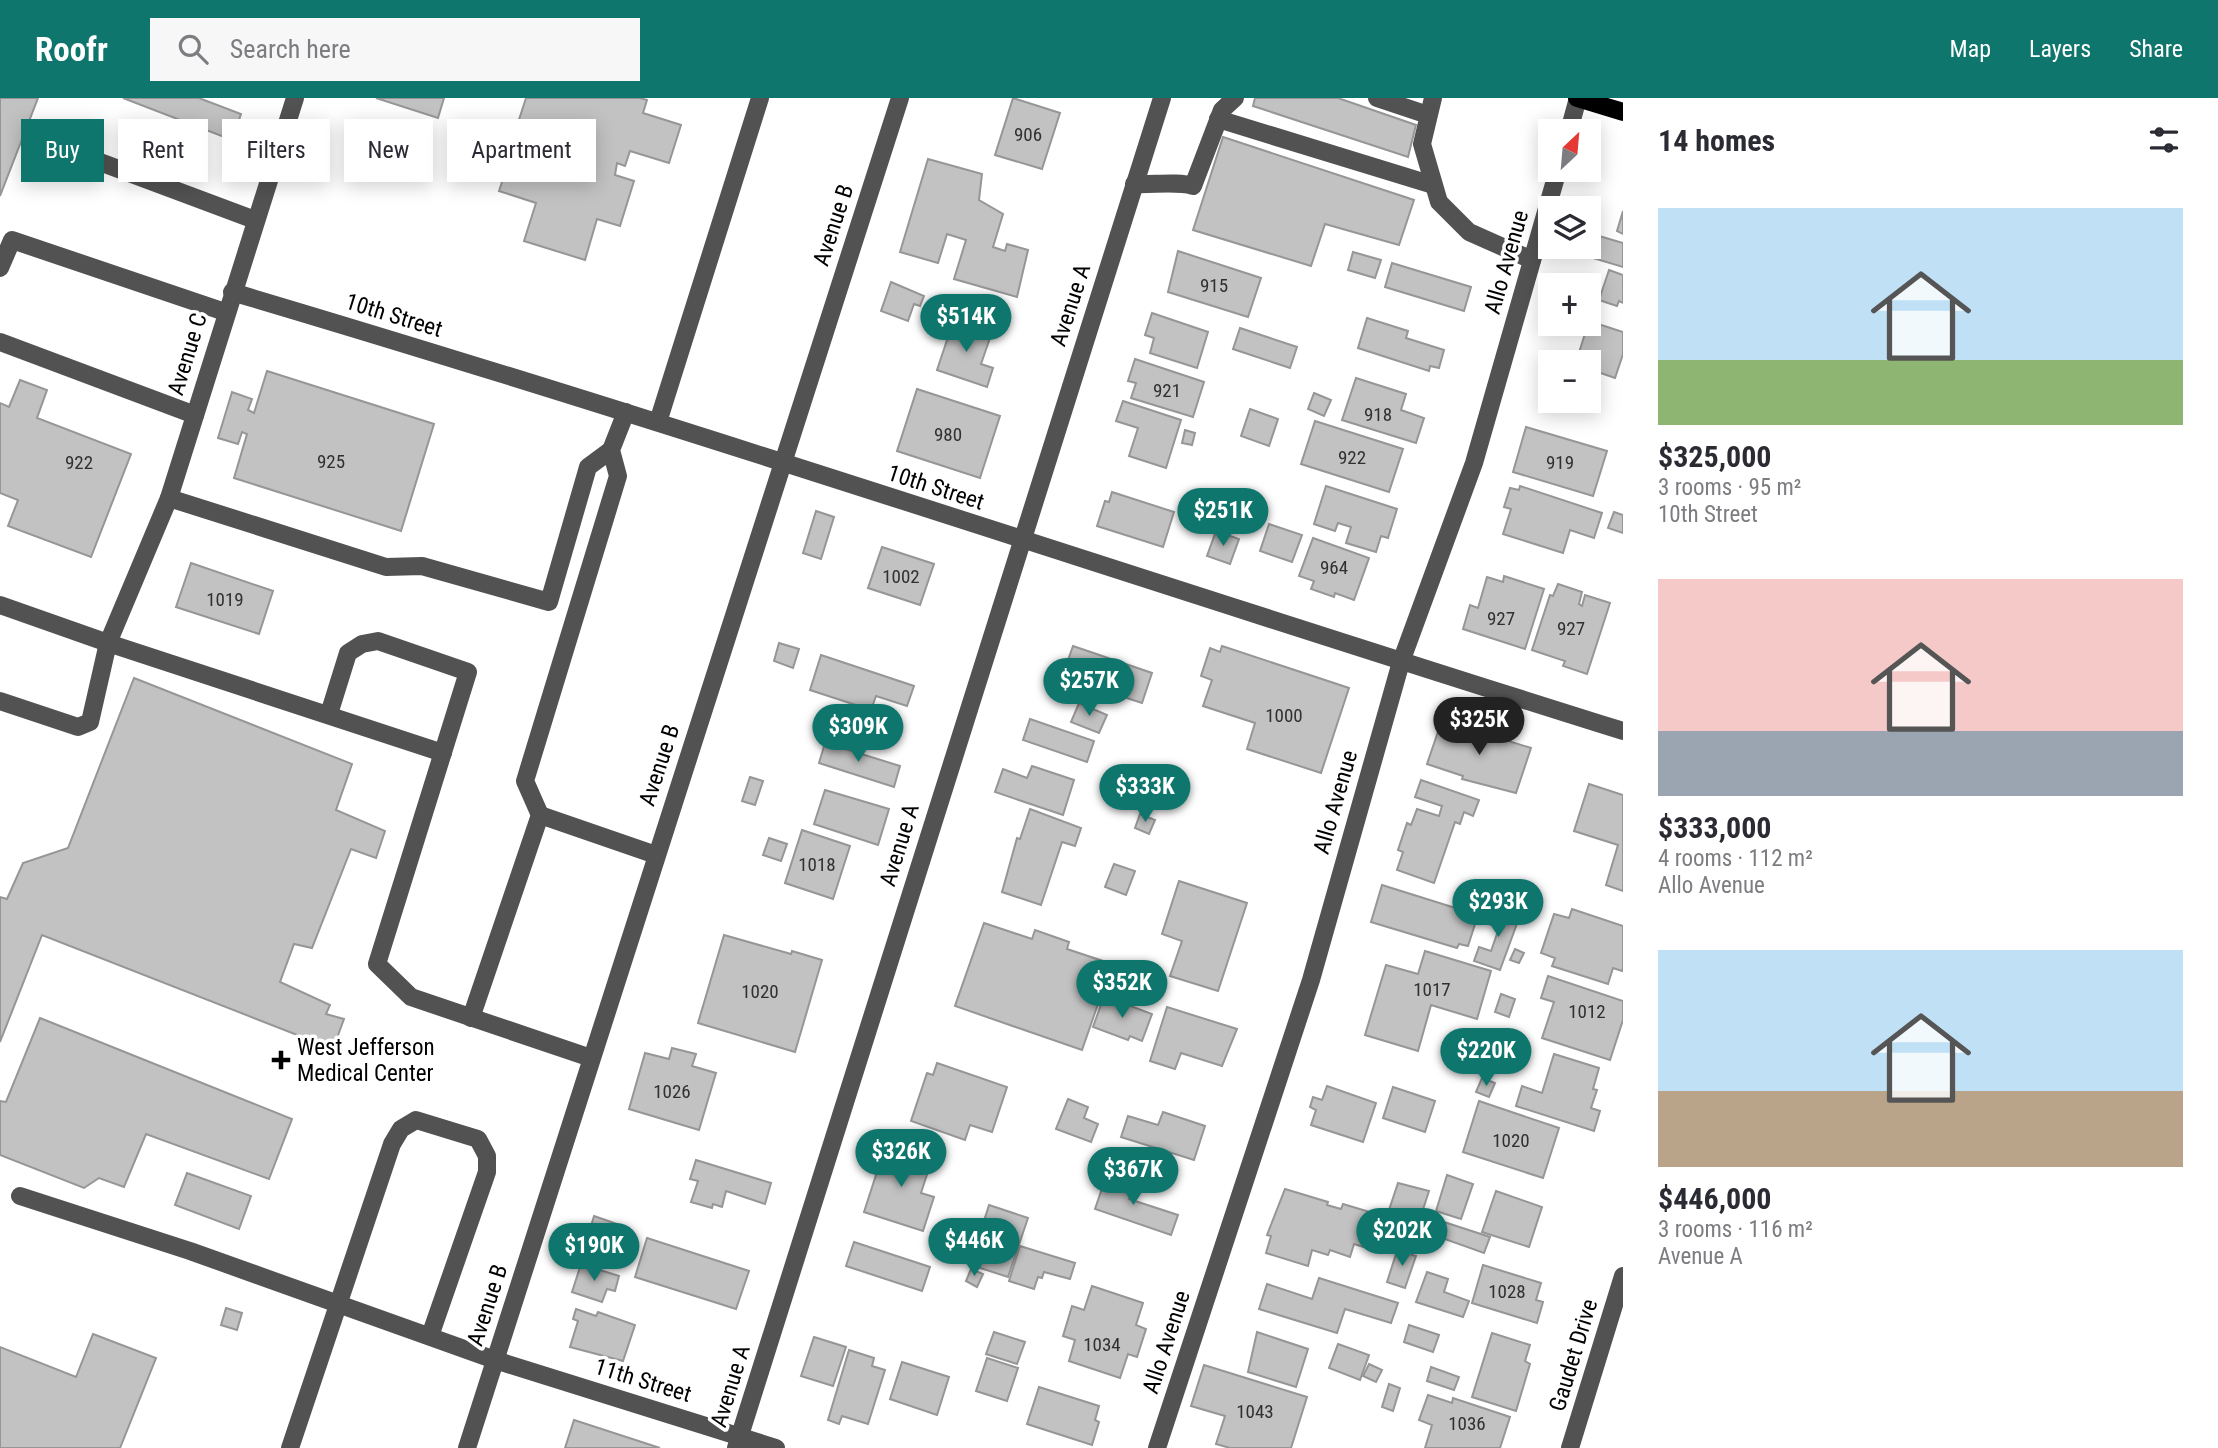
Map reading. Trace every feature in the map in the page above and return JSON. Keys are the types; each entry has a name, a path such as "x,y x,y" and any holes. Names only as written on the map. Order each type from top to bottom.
{"main road":[{"path":"1578,98 1623,112"}],"street":[{"name":"Avenue C","path":"108,643 169,498 225,312 295,98"},
{"path":"658,422 760,98"},
{"name":"Avenue B","path":"467,1448 900,98"},
{"name":"Avenue A","path":"738,1442 1020,541 1162,98"},
{"path":"1134,184 1166,186 1181,182 1194,186 1222,110 1235,98"},
{"path":"1377,98 1431,107 1422,144 1438,202 1469,232 1532,260"},
{"path":"1572,119 1578,98"},
{"path":"1218,119 1433,185"},
{"path":"104,164 255,220"},
{"name":"Allo Avenue","path":"1157,1448 1311,980 1401,662 1474,463 1555,182"},
{"path":"0,268 12,240 225,312"},
{"name":"10th Street","path":"232,292 782,461 1020,541 1623,731"},
{"path":"0,342 195,415"},
{"path":"169,498 386,567 422,566 549,602 588,467 611,450 626,412"},
{"path":"471,1018 540,815 525,781 618,476 611,450"},
{"path":"0,605 443,753"},
{"path":"330,714 348,653 362,644 378,641 468,672 377,964 411,997 591,1058"},
{"path":"0,701 78,727 90,722 108,643"},
{"path":"540,815 656,855"},
{"path":"290,1448 392,1144 401,1129 416,1120 478,1139 487,1156 487,1172 430,1336"},
{"name":"11th Street","path":"20,1196 190,1251 495,1360 738,1442 776,1448"},
{"name":"Gaudet Drive","path":"1570,1448 1623,1276"}],"building":[{"path":"0,98 38,98 30,119 21,119 21,142 0,196"},
{"path":"123,98 199,98 241,114 239,119 222,119 222,136 208,131 208,119 178,119"},
{"path":"376,98 444,98 438,118"},
{"path":"526,98 640,98 647,100 643,113 681,125 669,163 630,151 625,166 617,163 615,175 634,181 620,226 597,219 585,260 524,241 536,203 499,191 502,182 596,182 596,119 519,119"},
{"path":"1013,98 1060,113 1042,169 995,155"},
{"path":"1255,98 1338,98 1416,125 1408,157 1253,106"},
{"path":"1223,137 1414,200 1399,245 1325,224 1311,266 1193,230"},
{"path":"928,159 982,174 979,200 1003,214 993,247 1005,251 1007,244 1028,250 1017,297 954,279 966,240 947,234 938,263 900,252"},
{"path":"1623,211 1623,234 1617,231"},
{"path":"1601,237 1623,243 1623,267 1597,259 1601,259"},
{"path":"1178,251 1261,278 1248,317 1168,292"},
{"path":"1353,252 1381,260 1375,278 1348,270"},
{"path":"1392,263 1471,287 1464,311 1385,287"},
{"path":"1609,270 1623,275 1623,303 1619,301 1617,306 1601,301"},
{"path":"891,282 924,296 920,306 914,304 908,321 881,311"},
{"path":"1152,313 1208,332 1197,368 1150,353 1154,338 1145,335"},
{"path":"1367,318 1408,331 1406,338 1444,350 1439,368 1430,366 1429,371 1358,348"},
{"path":"954,319 992,332 981,364 993,368 987,387 937,370"},
{"path":"1601,325 1623,332 1623,354 1615,378 1601,373 1601,350 1580,350 1584,336 1601,336"},
{"path":"1240,328 1297,347 1290,368 1233,349"},
{"path":"1135,359 1204,382 1193,417 1131,398 1136,383 1128,381"},
{"path":"267,371 434,424 401,531 234,478 247,434 242,432 238,444 218,438 232,392 252,399 248,410 254,413"},
{"path":"1356,378 1406,394 1401,410 1424,418 1416,443 1342,420"},
{"path":"20,380 47,390 37,418 131,454 91,557 8,526 18,500 0,493 0,403 9,407"},
{"path":"917,389 1000,416 980,478 897,451"},
{"path":"1314,393 1331,400 1324,416 1308,409"},
{"path":"1123,401 1181,420 1166,468 1129,456 1138,428 1116,421"},
{"path":"1250,409 1278,419 1269,446 1241,436"},
{"path":"1315,421 1403,449 1389,492 1301,464"},
{"path":"1526,427 1607,451 1593,496 1513,472"},
{"path":"1185,430 1195,433 1192,445 1182,443"},
{"path":"1326,486 1397,509 1388,538 1381,536 1376,552 1346,543 1351,527 1338,523 1335,531 1314,524"},
{"path":"1520,486 1602,513 1594,538 1570,530 1563,553 1503,534 1511,509 1504,507 1510,488 1519,490"},
{"path":"1112,492 1174,512 1163,547 1097,526 1105,501 1109,502"},
{"path":"816,511 834,517 821,559 803,553"},
{"path":"1614,512 1623,515 1623,533 1608,528"},
{"path":"1269,524 1302,535 1292,562 1260,551"},
{"path":"1216,531 1239,539 1230,564 1207,556"},
{"path":"1313,538 1369,558 1354,600 1311,589 1314,581 1299,576"},
{"path":"882,547 934,564 920,605 868,588"},
{"path":"191,563 273,591 259,634 176,607"},
{"path":"1504,576 1544,589 1525,649 1463,629 1470,605 1478,608 1487,577 1503,582"},
{"path":"1558,584 1582,592 1579,604 1582,606 1585,595 1610,603 1587,674 1563,666 1565,661 1532,650 1550,595 1553,596"},
{"path":"779,643 799,649 793,668 774,661"},
{"path":"1073,646 1152,673 1142,703 1062,677"},
{"path":"1222,646 1349,688 1321,773 1247,749 1255,723 1203,706 1212,680 1201,676 1210,648 1220,652"},
{"path":"821,655 914,686 907,706 876,696 871,710 810,690"},
{"path":"134,678 352,764 336,810 385,831 376,858 351,849 312,948 294,944 280,982 330,1005 326,1014 344,1019 333,1049 42,935 0,1042 0,897 7,899 23,863 68,848"},
{"path":"1079,703 1107,715 1099,733 1071,722"},
{"path":"1030,719 1094,741 1087,762 1023,740"},
{"path":"1442,720 1531,748 1516,793 1462,779 1463,776 1427,764"},
{"path":"827,736 838,740 836,746 900,766 894,787 819,763"},
{"path":"1032,766 1074,780 1063,815 995,792 1003,769 1027,778"},
{"path":"750,777 763,781 755,805 742,801"},
{"path":"1421,780 1479,800 1473,816 1464,812 1460,824 1455,822 1434,883 1397,870 1403,852 1398,850 1407,823 1411,825 1417,809 1439,816 1442,806 1415,797"},
{"path":"1589,784 1623,795 1623,891 1606,885 1618,845 1574,831"},
{"path":"825,790 889,809 878,845 814,824"},
{"path":"1030,809 1081,828 1075,846 1062,842 1041,905 1002,892 1017,838 1020,839"},
{"path":"1140,814 1155,820 1149,834 1135,828"},
{"path":"802,830 850,846 833,899 785,883"},
{"path":"769,838 787,844 781,861 763,855"},
{"path":"1114,864 1135,871 1126,895 1105,887"},
{"path":"1179,881 1247,903 1218,991 1170,976 1182,941 1162,934"},
{"path":"1382,885 1468,912 1467,915 1477,918 1468,946 1459,944 1457,948 1371,922"},
{"path":"1530,892 1539,895 1535,906 1526,903"},
{"path":"1490,907 1519,918 1500,970 1474,961 1479,947 1491,951 1499,928 1484,922"},
{"path":"1572,909 1623,926 1623,968 1622,971 1613,968 1608,984 1552,966 1555,958 1541,953 1554,914 1569,918"},
{"path":"984,923 1032,939 1035,930 1069,942 1067,949 1112,964 1082,1050 955,1006"},
{"path":"724,935 822,960 795,1052 698,1023"},
{"path":"1515,949 1524,953 1519,963 1510,960"},
{"path":"1425,951 1491,971 1477,1019 1431,1005 1418,1051 1365,1035 1386,965 1418,974"},
{"path":"1548,976 1623,1001 1623,1020 1610,1060 1542,1038 1554,1002 1541,998"},
{"path":"1501,994 1515,999 1509,1017 1495,1012"},
{"path":"1104,996 1152,1014 1142,1041 1130,1036 1128,1040 1093,1027"},
{"path":"1167,1007 1237,1029 1222,1066 1181,1053 1175,1069 1150,1061"},
{"path":"40,1018 292,1119 269,1179 146,1134 124,1187 99,1178 84,1188 0,1155 0,1101 6,1102"},
{"path":"672,1048 696,1054 692,1066 716,1073 699,1130 629,1109 645,1053 669,1059"},
{"path":"1554,1054 1599,1068 1593,1089 1597,1090 1591,1108 1600,1111 1594,1131 1516,1106 1522,1086 1542,1093"},
{"path":"937,1063 1007,1087 992,1132 970,1125 965,1140 911,1121 927,1073 933,1075"},
{"path":"1482,1078 1495,1083 1489,1097 1476,1092"},
{"path":"1327,1086 1376,1103 1363,1142 1311,1125 1316,1110 1310,1107 1313,1097 1322,1100"},
{"path":"1393,1087 1435,1101 1425,1132 1383,1118"},
{"path":"1068,1099 1088,1107 1084,1118 1098,1124 1091,1142 1056,1129"},
{"path":"1479,1101 1559,1128 1543,1178 1463,1152"},
{"path":"1163,1112 1205,1126 1194,1160 1121,1137 1128,1116 1158,1125"},
{"path":"886,1144 932,1159 921,1193 934,1197 923,1231 864,1212"},
{"path":"696,1160 771,1183 765,1204 726,1191 722,1207 713,1204 712,1208 691,1202 698,1181 690,1179"},
{"path":"187,1173 251,1196 239,1229 175,1205"},
{"path":"1107,1174 1134,1184 1129,1199 1178,1215 1171,1235 1095,1209"},
{"path":"1447,1175 1473,1184 1461,1219 1436,1211"},
{"path":"1398,1183 1429,1191 1416,1231 1386,1219"},
{"path":"1285,1189 1328,1202 1327,1205 1341,1209 1343,1204 1383,1216 1373,1250 1354,1244 1350,1257 1330,1250 1328,1255 1312,1250 1308,1266 1266,1253 1271,1236 1267,1235"},
{"path":"1496,1191 1542,1207 1529,1247 1482,1232"},
{"path":"989,1205 1028,1218 1008,1277 971,1265 978,1246 994,1252 1001,1230 983,1224"},
{"path":"594,1216 623,1226 619,1236 607,1232 604,1241 588,1236"},
{"path":"1432,1219 1443,1223 1438,1235 1428,1231"},
{"path":"1444,1222 1490,1237 1484,1253 1439,1237"},
{"path":"647,1238 749,1271 736,1309 635,1277"},
{"path":"854,1242 930,1267 922,1291 846,1266"},
{"path":"1020,1246 1075,1263 1070,1279 1044,1272 1042,1278 1038,1277 1034,1289 1009,1281"},
{"path":"1402,1248 1414,1252 1412,1255 1416,1256 1405,1288 1387,1282 1397,1251 1401,1252"},
{"path":"581,1264 619,1276 615,1291 607,1289 602,1302 572,1292"},
{"path":"1483,1265 1541,1283 1536,1300 1543,1302 1537,1323 1472,1303"},
{"path":"971,1269 983,1274 977,1287 966,1281"},
{"path":"1427,1272 1448,1279 1444,1292 1469,1301 1463,1317 1416,1302"},
{"path":"1319,1278 1398,1303 1391,1323 1345,1309 1337,1333 1259,1309 1267,1284 1312,1299"},
{"path":"1092,1286 1143,1303 1136,1325 1146,1329 1137,1357 1128,1354 1120,1378 1069,1361 1075,1340 1063,1336 1072,1306 1084,1310"},
{"path":"226,1308 242,1313 237,1330 221,1325"},
{"path":"576,1309 596,1316 598,1312 635,1325 623,1361 570,1347 578,1321 573,1319"},
{"path":"1409,1325 1439,1335 1433,1352 1404,1342"},
{"path":"994,1332 1025,1342 1017,1364 986,1354"},
{"path":"1257,1332 1308,1349 1296,1387 1248,1372"},
{"path":"1492,1333 1530,1345 1525,1361 1530,1364 1516,1411 1472,1397"},
{"path":"93,1334 156,1358 120,1448 0,1448 0,1347 76,1377"},
{"path":"814,1337 846,1347 833,1386 801,1376"},
{"path":"1338,1344 1369,1355 1360,1380 1329,1368"},
{"path":"849,1350 874,1358 872,1366 885,1370 868,1424 842,1416 839,1424 828,1420"},
{"path":"987,1358 1018,1368 1007,1401 976,1391"},
{"path":"902,1362 949,1377 937,1415 890,1399"},
{"path":"1369,1364 1382,1370 1376,1382 1363,1376"},
{"path":"1204,1365 1307,1397 1291,1448 1230,1448 1216,1444 1225,1416 1191,1406"},
{"path":"1431,1367 1459,1377 1454,1390 1427,1381"},
{"path":"1389,1384 1400,1388 1393,1411 1382,1407"},
{"path":"1039,1387 1099,1406 1095,1420 1099,1422 1092,1445 1027,1424"},
{"path":"1428,1395 1452,1403 1453,1398 1510,1417 1500,1448 1425,1448 1432,1425 1419,1420"},
{"path":"574,1420 660,1448 565,1448"}],"place":[{"name":"West Jefferson Medical Center","path":"281,1060"}]}
